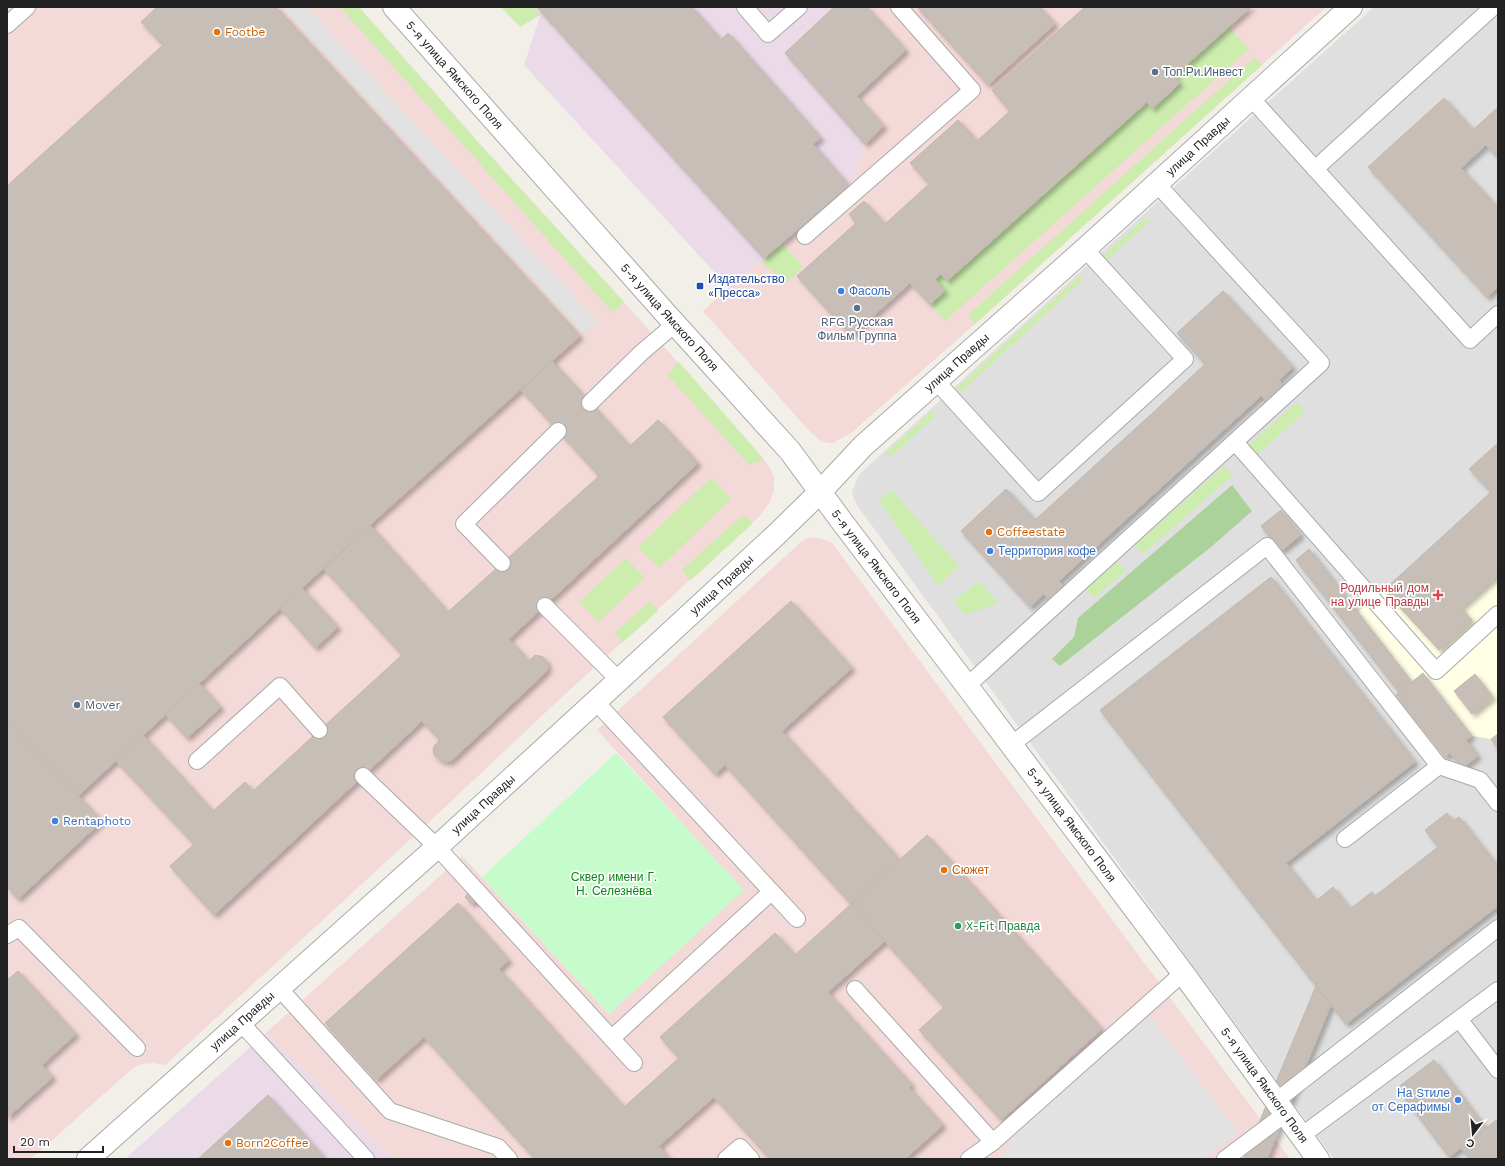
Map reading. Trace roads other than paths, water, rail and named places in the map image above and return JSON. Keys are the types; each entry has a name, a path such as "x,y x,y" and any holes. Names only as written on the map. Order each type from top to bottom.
{"street":[{"name":"5-я улица Ямского Поля","path":"394,7 675,324 790,451 1183,974 1318,1159"},
{"name":"улица Правды","path":"88,1159 437,847 777,534 821,491 863,446 1085,249 1351,7"}],"lane":[{"path":"7,25 27,7"},
{"path":"745,7 768,34 799,7"},
{"path":"805,236 972,90 900,7"},
{"path":"1315,169 1493,7"},
{"path":"1251,98 1470,340 1498,314"},
{"path":"967,686 1322,363 1157,184"},
{"path":"936,381 1038,492 1185,359 1085,249"},
{"path":"590,403 641,353 675,324"},
{"path":"502,563 464,524 558,431"},
{"path":"1235,442 1436,672 1498,614"},
{"path":"1011,745 1267,546 1439,766 1480,780 1498,803"},
{"path":"546,606 619,680"},
{"path":"197,761 280,686 319,730"},
{"path":"595,701 797,919"},
{"path":"1345,839 1439,766"},
{"path":"363,776 437,847 634,1063"},
{"path":"612,1038 771,892"},
{"path":"7,936 19,928 137,1048"},
{"path":"1225,1159 1281,1108 1498,928"},
{"path":"969,1159 993,1142 1183,974"},
{"path":"279,988 390,1112 498,1147 509,1159"},
{"path":"855,989 993,1142"},
{"path":"1301,1136 1498,990"},
{"path":"1459,1019 1498,1070"},
{"path":"241,1023 366,1159"},
{"path":"726,1159 740,1147 751,1159"}],"place":[{"name":"Footbe","path":"217,32"},
{"name":"Топ.Ри.Инвест","path":"1155,72"},
{"name":"Издательство «Пресса»","path":"700,286"},
{"name":"Фасоль","path":"841,291"},
{"name":"RFG Русская Фильм Группа","path":"857,308"},
{"name":"Coffeestate","path":"989,532"},
{"name":"Территория кофе","path":"990,551"},
{"name":"Родильный дом на улице Правды","path":"1438,595"},
{"name":"Mover","path":"77,705"},
{"name":"Rentaphoto","path":"55,821"},
{"name":"Сюжет","path":"944,870"},
{"name":"X-Fit Правда","path":"958,926"},
{"name":"На Sтиле от Серафимы","path":"1458,1100"},
{"name":"Born2Coffee","path":"228,1143"}],"park label":[{"name":"Сквер имени Г. Н. Селезнёва","path":"614,884"}]}
